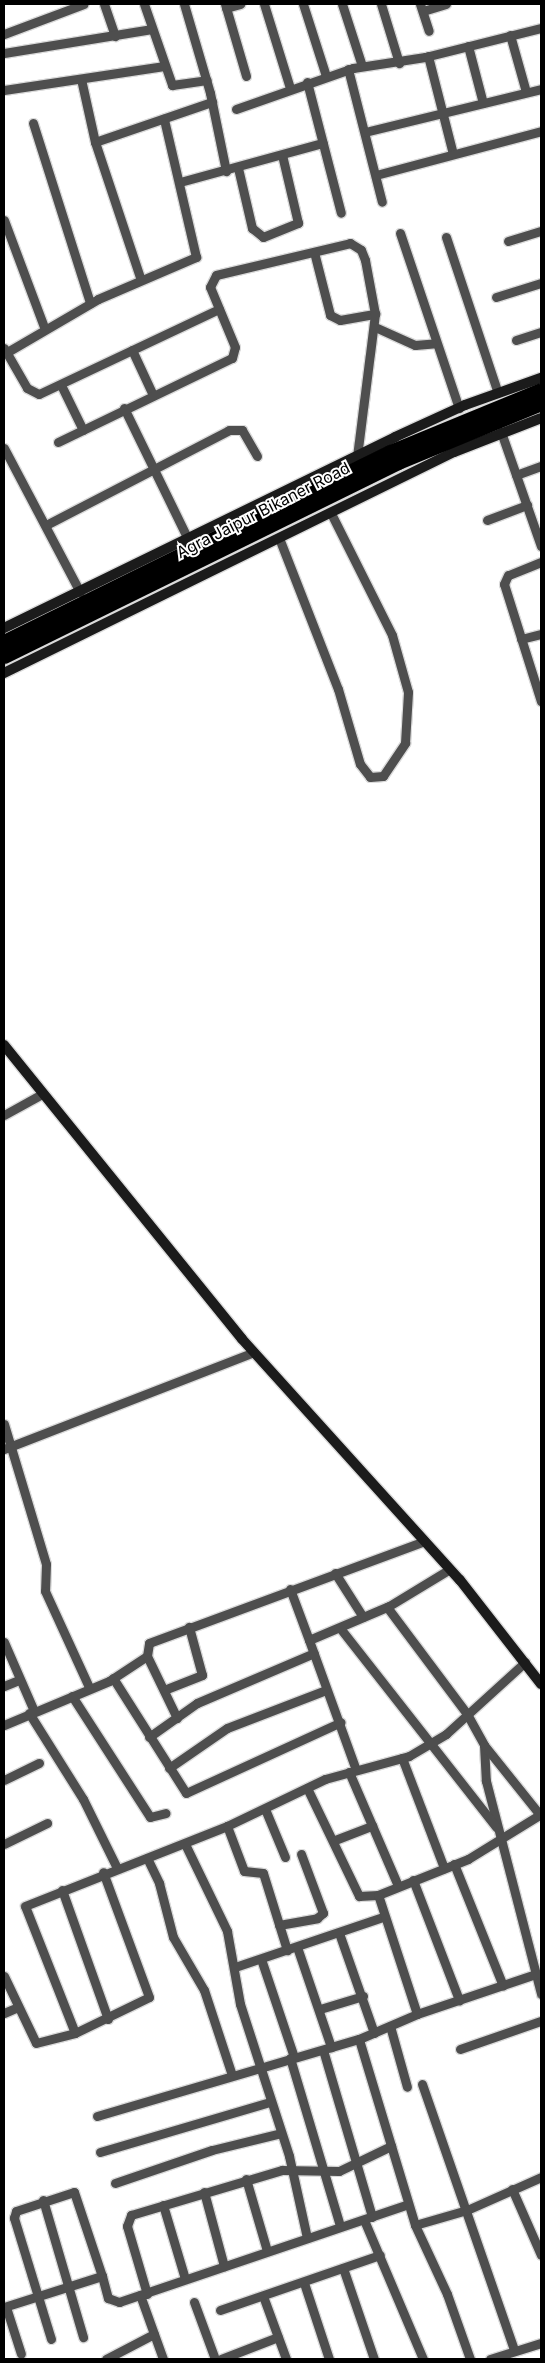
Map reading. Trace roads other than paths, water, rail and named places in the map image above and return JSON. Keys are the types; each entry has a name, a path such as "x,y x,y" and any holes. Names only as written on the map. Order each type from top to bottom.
{"highway":[{"name":"Agra Jaipur Bikaner Road","path":"4,642 12,629 390,452 541,390"},
{"name":"Agra Jaipur Bikaner Road","path":"4,656 398,462 541,402"}],"street":[{"path":"4,34 84,4"},
{"path":"104,4 115,36"},
{"path":"144,4 164,66 177,87 207,80"},
{"path":"184,4 207,80 226,171"},
{"path":"240,4 225,6 246,76"},
{"path":"264,4 290,88"},
{"path":"303,4 326,76"},
{"path":"342,4 362,66"},
{"path":"381,4 399,63"},
{"path":"429,30 422,7 446,4"},
{"path":"236,109 290,88 348,69 399,63 541,28"},
{"path":"4,53 152,29"},
{"path":"510,35 526,92"},
{"path":"468,46 483,103"},
{"path":"428,56 454,154"},
{"path":"4,90 164,66"},
{"path":"348,69 382,202"},
{"path":"81,79 96,142 141,280"},
{"path":"307,82 341,213"},
{"path":"365,132 541,89"},
{"path":"96,142 212,102"},
{"path":"164,119 196,257 90,303 44,327 11,355 32,392 61,385 219,309"},
{"path":"33,123 90,303"},
{"path":"376,175 541,131"},
{"path":"180,182 324,144"},
{"path":"238,168 252,228 263,237 298,224 282,155"},
{"path":"4,220 44,327"},
{"path":"508,241 541,231"},
{"path":"400,233 459,408"},
{"path":"446,237 498,393"},
{"path":"58,442 124,408 232,358 234,347 210,287 216,275 314,252 357,245 365,260 375,314 375,327 357,456"},
{"path":"314,252 330,315 340,320 375,314"},
{"path":"496,297 541,283"},
{"path":"375,327 415,345 436,343"},
{"path":"516,340 541,332"},
{"path":"132,350 153,395"},
{"path":"12,629 80,592 357,456 459,408 541,378"},
{"path":"61,385 83,430"},
{"path":"124,408 188,539"},
{"path":"4,673 501,432 541,418"},
{"path":"46,525 154,468 236,428 257,456"},
{"path":"501,432 541,546"},
{"path":"4,448 80,592"},
{"path":"516,476 541,466"},
{"path":"487,520 527,505"},
{"path":"279,538 335,681 360,764 370,777 383,776 405,743 408,692 392,635 331,513"},
{"path":"541,562 504,580 541,701"},
{"path":"521,639 541,634"},
{"path":"4,1045 254,1352 450,1568 541,1684"},
{"path":"4,1115 42,1094"},
{"path":"8,1447 254,1352"},
{"path":"4,1424 8,1447 46,1564 43,1584 60,1631 89,1687"},
{"path":"177,1718 147,1656 149,1643 336,1572 425,1542"},
{"path":"309,1640 387,1607 450,1568"},
{"path":"336,1572 363,1617"},
{"path":"290,1589 326,1690 341,1722 352,1771 372,1826 398,1886"},
{"path":"307,1788 335,1840 359,1896 378,1895 454,1864 502,1841 540,1815 484,1746 467,1714 387,1607"},
{"path":"164,1690 202,1675 189,1627"},
{"path":"340,1628 499,1831"},
{"path":"4,1642 31,1712 83,1799 117,1868"},
{"path":"149,1737 214,1695 314,1653"},
{"path":"4,1725 112,1678 147,1656"},
{"path":"75,2033 24,1906 103,1872 185,1844 265,1809 307,1788 352,1771 402,1758 430,1743 467,1714 525,1662"},
{"path":"112,1678 182,1789 191,1792 341,1722"},
{"path":"4,1686 19,1680"},
{"path":"169,1768 227,1728 326,1690"},
{"path":"72,1696 150,1817 166,1813"},
{"path":"484,1746 486,1781 541,1994"},
{"path":"402,1758 444,1868"},
{"path":"4,1780 39,1763"},
{"path":"265,1809 285,1857"},
{"path":"4,1844 47,1823"},
{"path":"227,1826 244,1871 263,1873 287,1950"},
{"path":"335,1840 372,1826"},
{"path":"185,1844 227,1931 240,2004 292,2171 307,2238"},
{"path":"279,1925 317,1918 323,1913 301,1854"},
{"path":"146,1858 159,1883 173,1937 206,1996 232,2075"},
{"path":"454,1864 503,1986"},
{"path":"4,1976 36,2043 75,2033 108,2019 150,1995 103,1872"},
{"path":"413,1880 459,2000"},
{"path":"62,1890 108,2019"},
{"path":"378,1895 383,1917 417,2014"},
{"path":"234,1967 383,1917"},
{"path":"339,1933 363,1996 374,2034"},
{"path":"296,1946 320,2009 327,2048 368,2218 380,2255 423,2359"},
{"path":"261,1958 340,2226"},
{"path":"97,2116 259,2066 359,2039 417,2014 536,1974"},
{"path":"320,2009 363,1996"},
{"path":"4,2013 18,2007"},
{"path":"460,2049 541,2021"},
{"path":"390,2026 407,2087"},
{"path":"359,2039 415,2225 448,2294 470,2359"},
{"path":"422,2084 514,2350"},
{"path":"100,2152 270,2102"},
{"path":"115,2183 212,2150 281,2133"},
{"path":"163,2359 143,2294 126,2220 163,2205 246,2179 292,2171 325,2172 355,2164 391,2146"},
{"path":"415,2225 467,2210 541,2177"},
{"path":"246,2179 268,2251"},
{"path":"512,2189 541,2255"},
{"path":"51,2339 37,2299 13,2214 43,2200 74,2192 110,2301 143,2294 408,2204"},
{"path":"204,2192 224,2266"},
{"path":"43,2200 83,2337"},
{"path":"163,2205 185,2280"},
{"path":"220,2310 304,2283 380,2255"},
{"path":"343,2268 374,2359"},
{"path":"21,2354 5,2307 37,2299 102,2276"},
{"path":"304,2283 329,2359"},
{"path":"263,2296 286,2359"},
{"path":"194,2302 215,2359"},
{"path":"106,2359 154,2334"},
{"path":"220,2359 278,2337"},
{"path":"494,2359 514,2350 541,2343"}]}
